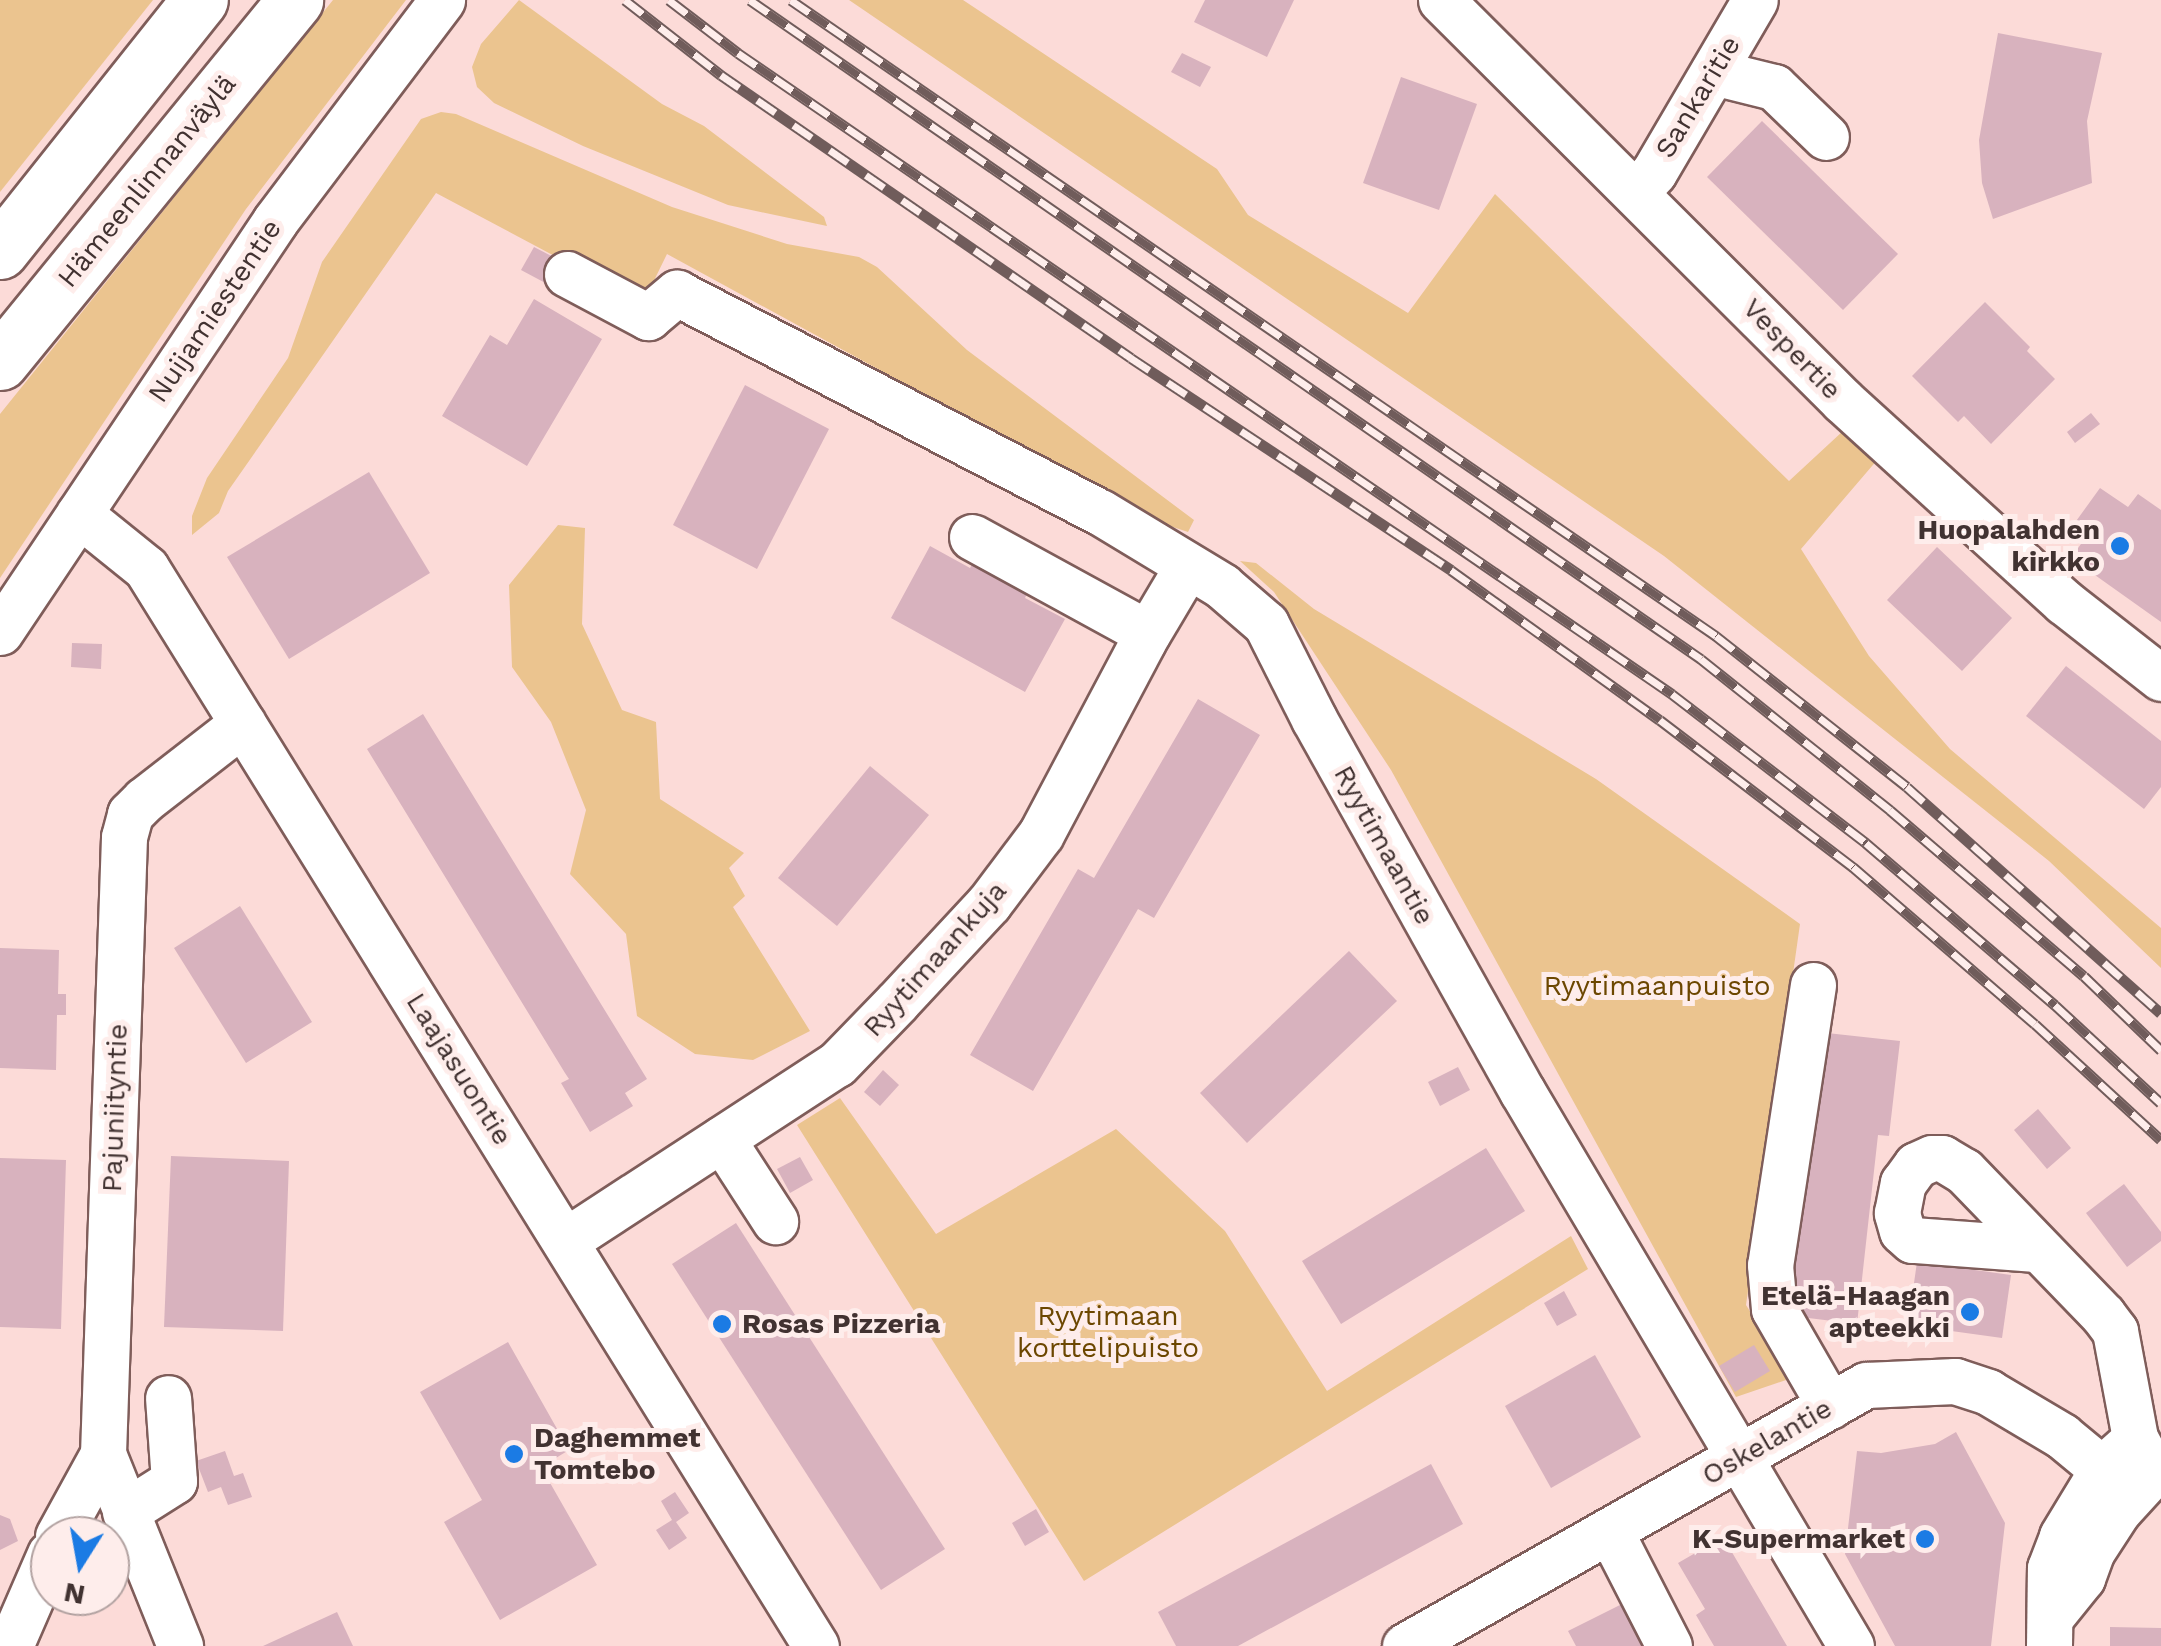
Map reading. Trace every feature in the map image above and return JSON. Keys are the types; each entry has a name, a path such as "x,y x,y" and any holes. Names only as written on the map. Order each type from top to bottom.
{"highway":[{"path":"0,251 200,0"},
{"name":"Hämeenlinnanväylä","path":"0,362 295,0"}],"street":[{"name":"Nuijamiestentie","path":"0,632 275,222 442,0"},
{"name":"Vespertie","path":"1442,0 1844,401 2064,602 2161,678"},
{"name":"Sankaritie","path":"1637,191 1654,172 1755,0"},
{"path":"1713,72 1774,87 1826,137"},
{"name":"Ryytimaantie","path":"567,274 648,317 677,293 1100,512 1222,586 1266,624 1314,719 1513,1075 1851,1646"},
{"name":"Laajasuontie","path":"78,514 146,568 816,1646"},
{"path":"972,537 1148,633"},
{"name":"Ryytimaankuja","path":"566,1241 837,1064 989,903 1041,834 1187,567"},
{"name":"Pajuniityntie","path":"69,1516 103,1454 124,837 130,814 144,800 244,723"},
{"path":"1813,985 1770,1266 1774,1309 1830,1406"},
{"path":"722,1139 775,1221"},
{"path":"2036,1249 2114,1331 2141,1459 2051,1631"},
{"name":"Oskelantie","path":"1404,1646 1866,1384 1955,1381 2141,1459"},
{"path":"125,1512 174,1481 168,1398"},
{"path":"103,1454 180,1646"},
{"path":"1610,1531 1668,1646"},
{"path":"10,1646 30,1600"}],"green space":[{"path":"0,0 153,0 0,192"},
{"path":"333,0 406,0 246,209 0,578 0,414"},
{"path":"519,0 662,104 704,126 824,217 827,226 728,205 583,146 494,103 477,87 472,67 481,44"},
{"path":"849,0 963,0 1217,169 1248,215 1408,313 1495,194 1789,481 1843,431 1878,459 1801,549 1869,656 1950,749 2161,928 2161,968 2049,861 1664,556"},
{"path":"441,112 456,114 672,207 787,244 859,257 877,267 967,350 1194,520 1188,532 1158,522 667,254 643,303 436,193 228,491 219,513 192,535 192,516 207,478 288,358 322,262 421,119"},
{"path":"558,525 585,528 582,624 622,710 656,722 660,799 744,853 729,868 745,896 733,907 810,1031 753,1060 695,1054 637,1016 626,934 570,874 586,810 551,722 512,667 509,585"},
{"name":"Ryytimaanpuisto","path":"1240,561 1256,563 1314,609 1596,779 1800,924 1746,1305 1792,1378 1736,1397 1391,770 1274,592"},
{"name":"Ryytimaan korttelipuisto","path":"840,1098 936,1234 1116,1129 1225,1231 1327,1391 1571,1236 1588,1269 1084,1581 797,1125"}],"building":[{"path":"1205,0 1294,0 1267,57 1194,22"},
{"path":"1998,33 2102,53 2087,121 2092,183 1993,219 1982,183 1979,140"},
{"path":"1182,53 1211,67 1200,87 1171,72"},
{"path":"1401,77 1477,104 1439,210 1363,183"},
{"path":"1762,121 1898,254 1843,310 1707,177"},
{"path":"534,247 563,262 551,286 521,270"},
{"path":"534,299 602,339 527,466 442,416 490,335 507,345"},
{"path":"1985,302 2030,347 2027,351 2055,379 1991,444 1964,416 1958,422 1912,376"},
{"path":"745,385 829,429 757,569 673,525"},
{"path":"2091,413 2100,424 2075,443 2067,432"},
{"path":"369,472 430,573 289,659 227,557"},
{"name":"Huopalahden kirkko","path":"2100,488 2128,507 2138,494 2161,510 2161,622 2071,558 2088,534 2074,524"},
{"path":"930,546 970,568 976,557 1030,587 1025,598 1065,619 1025,692 891,618"},
{"path":"1937,547 2012,618 1962,671 1887,600"},
{"path":"72,643 102,644 101,669 71,667"},
{"path":"2066,666 2161,741 2161,787 2144,809 2026,716"},
{"path":"1198,699 1260,735 1154,918 1138,909 1033,1091 970,1055 1078,869 1094,878"},
{"path":"423,714 647,1079 625,1093 633,1106 590,1132 561,1083 569,1079 367,749"},
{"path":"870,766 929,815 837,926 778,878"},
{"path":"240,906 312,1022 246,1063 174,948"},
{"path":"0,948 59,950 58,994 66,994 66,1015 57,1015 56,1070 0,1068"},
{"path":"1349,951 1397,1001 1247,1143 1200,1093"},
{"path":"1827,1033 1900,1041 1889,1136 1878,1135 1857,1324 1784,1315 1805,1125 1817,1127"},
{"path":"1458,1067 1470,1090 1440,1106 1428,1082"},
{"path":"883,1070 899,1085 880,1106 864,1092"},
{"path":"2038,1109 2071,1148 2047,1169 2014,1130"},
{"path":"1486,1148 1525,1211 1341,1324 1302,1261"},
{"path":"171,1156 289,1161 283,1331 164,1327"},
{"path":"800,1157 813,1180 790,1193 777,1169"},
{"path":"0,1158 66,1160 61,1329 0,1327"},
{"path":"2124,1184 2161,1232 2161,1241 2127,1267 2086,1213"},
{"path":"736,1223 945,1549 881,1590 672,1264"},
{"path":"1917,1262 2011,1275 2002,1338 1908,1325"},
{"path":"1564,1291 1577,1315 1557,1326 1544,1303"},
{"path":"508,1342 569,1450 541,1467 597,1565 500,1620 444,1522 482,1500 420,1392"},
{"path":"1754,1345 1770,1371 1735,1392 1719,1366"},
{"path":"1595,1355 1641,1437 1551,1488 1505,1406"},
{"name":"K-Supermarket","path":"1956,1432 2005,1523 1991,1646 1895,1646 1845,1554 1857,1451 1881,1453 1935,1444"},
{"path":"225,1451 234,1476 243,1473 252,1497 228,1505 221,1487 208,1492 196,1461"},
{"path":"1431,1464 1463,1524 1238,1646 1176,1646 1158,1612"},
{"path":"675,1492 689,1513 676,1522 687,1538 669,1550 656,1530 672,1520 661,1501"},
{"path":"1036,1509 1049,1532 1025,1546 1012,1523"},
{"path":"0,1515 10,1519 18,1541 0,1550"},
{"path":"1723,1537 1787,1646 1714,1646 1696,1615 1705,1609 1678,1563"},
{"path":"1632,1599 1657,1646 1576,1646 1568,1631"},
{"path":"337,1612 353,1646 263,1646"},
{"path":"2110,1627 2161,1628 2161,1646 2110,1646"}],"railway":[{"path":"625,0 721,75 1131,358 1451,570 1660,720 1853,867 2035,1024 2161,1140"},
{"path":"669,0 738,53 1672,694 1866,843 2055,1005 2161,1103"},
{"path":"750,0 1701,659 1890,810 2084,976 2161,1050"},
{"path":"791,0 1716,636 1907,787 2161,1013"}],"place":[{"name":"Huopalahden kirkko","path":"2120,546"},
{"name":"Etelä-Haagan apteekki","path":"1970,1312"},
{"name":"Rosas Pizzeria","path":"722,1324"},
{"name":"Daghemmet Tomtebo","path":"514,1454"},
{"name":"K-Supermarket","path":"1925,1539"}]}
